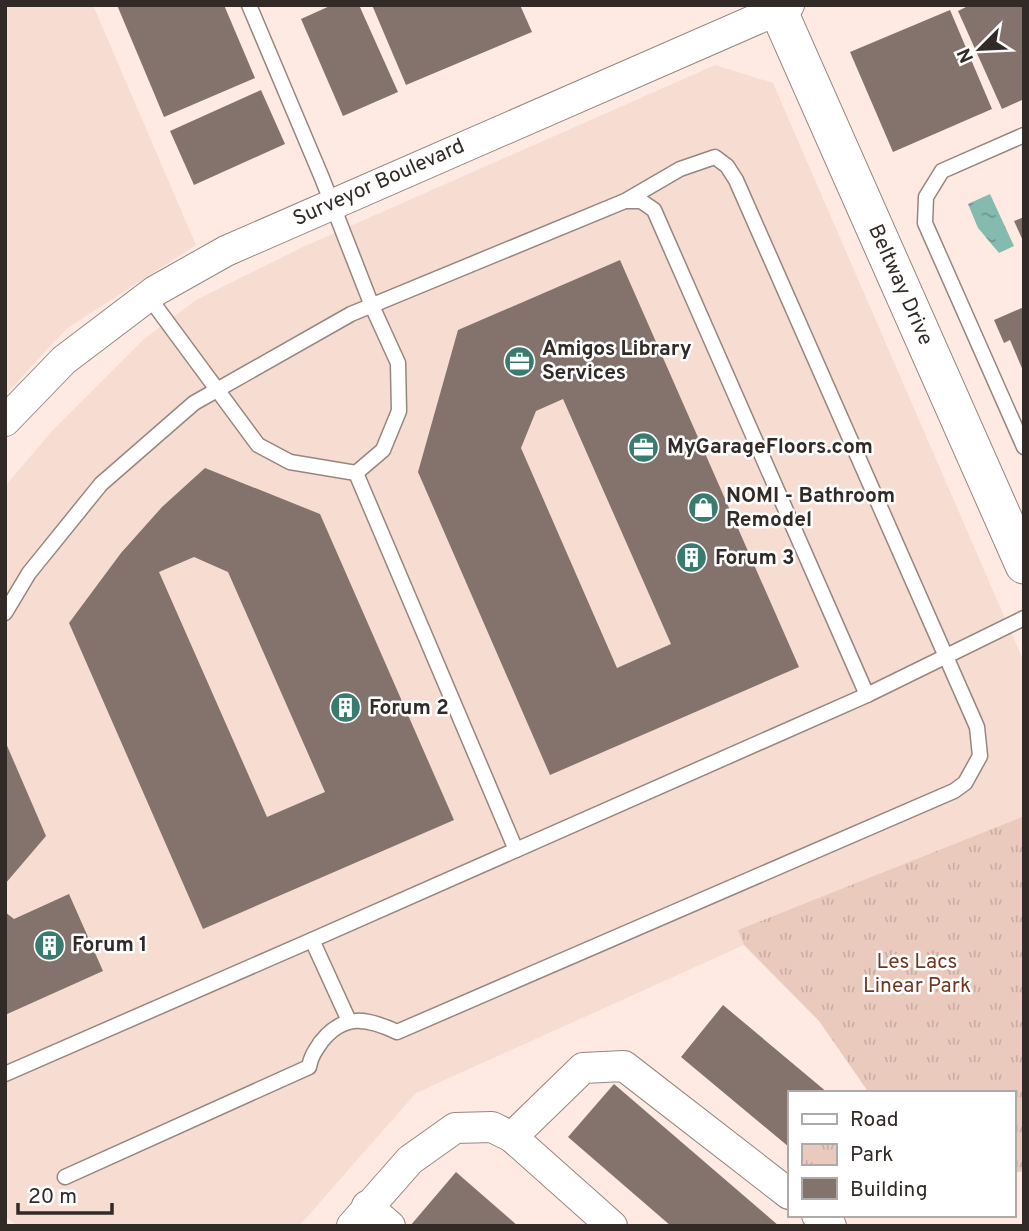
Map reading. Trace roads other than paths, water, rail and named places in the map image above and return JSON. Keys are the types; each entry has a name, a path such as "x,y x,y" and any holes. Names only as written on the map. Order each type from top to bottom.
{"street":[{"name":"Surveyor Boulevard","path":"5,421 64,360 148,296 226,251 781,7"},
{"name":"Beltway Drive","path":"781,7 1024,565"},
{"path":"512,1138 583,1068 624,1066 788,1193"},
{"path":"390,1226 359,1216 410,1160 455,1128 492,1127 512,1138 612,1226"}],"lane":[{"path":"148,296 258,445 290,462 356,473 383,450 399,411 398,363 344,239 332,203 249,5"},
{"path":"1024,135 942,171 926,197 925,223 1024,447"},
{"path":"5,613 29,573 101,484 194,404 351,314 625,201 680,169 715,157 727,166 736,180 977,727 980,755 965,783 954,791 397,1032 378,1024 349,1021 331,1030 311,1056 309,1067 65,1177"},
{"path":"625,201 641,201 654,210 867,695"},
{"path":"356,473 516,850"},
{"path":"5,1074 867,695 1024,618"},
{"path":"312,940 349,1021"}],"water":[{"path":"990,194 1014,246 999,253 978,228 968,204"}],"place":[{"name":"Amigos Library Services","path":"519,361"},
{"name":"MyGarageFloors.com","path":"644,447"},
{"name":"NOMI - Bathroom Remodel","path":"703,508"},
{"name":"Forum 3","path":"692,558"},
{"name":"Forum 2","path":"346,708"},
{"name":"Forum 1","path":"49,945"}],"park label":[{"name":"Les Lacs Linear Park","path":"917,974"}]}
